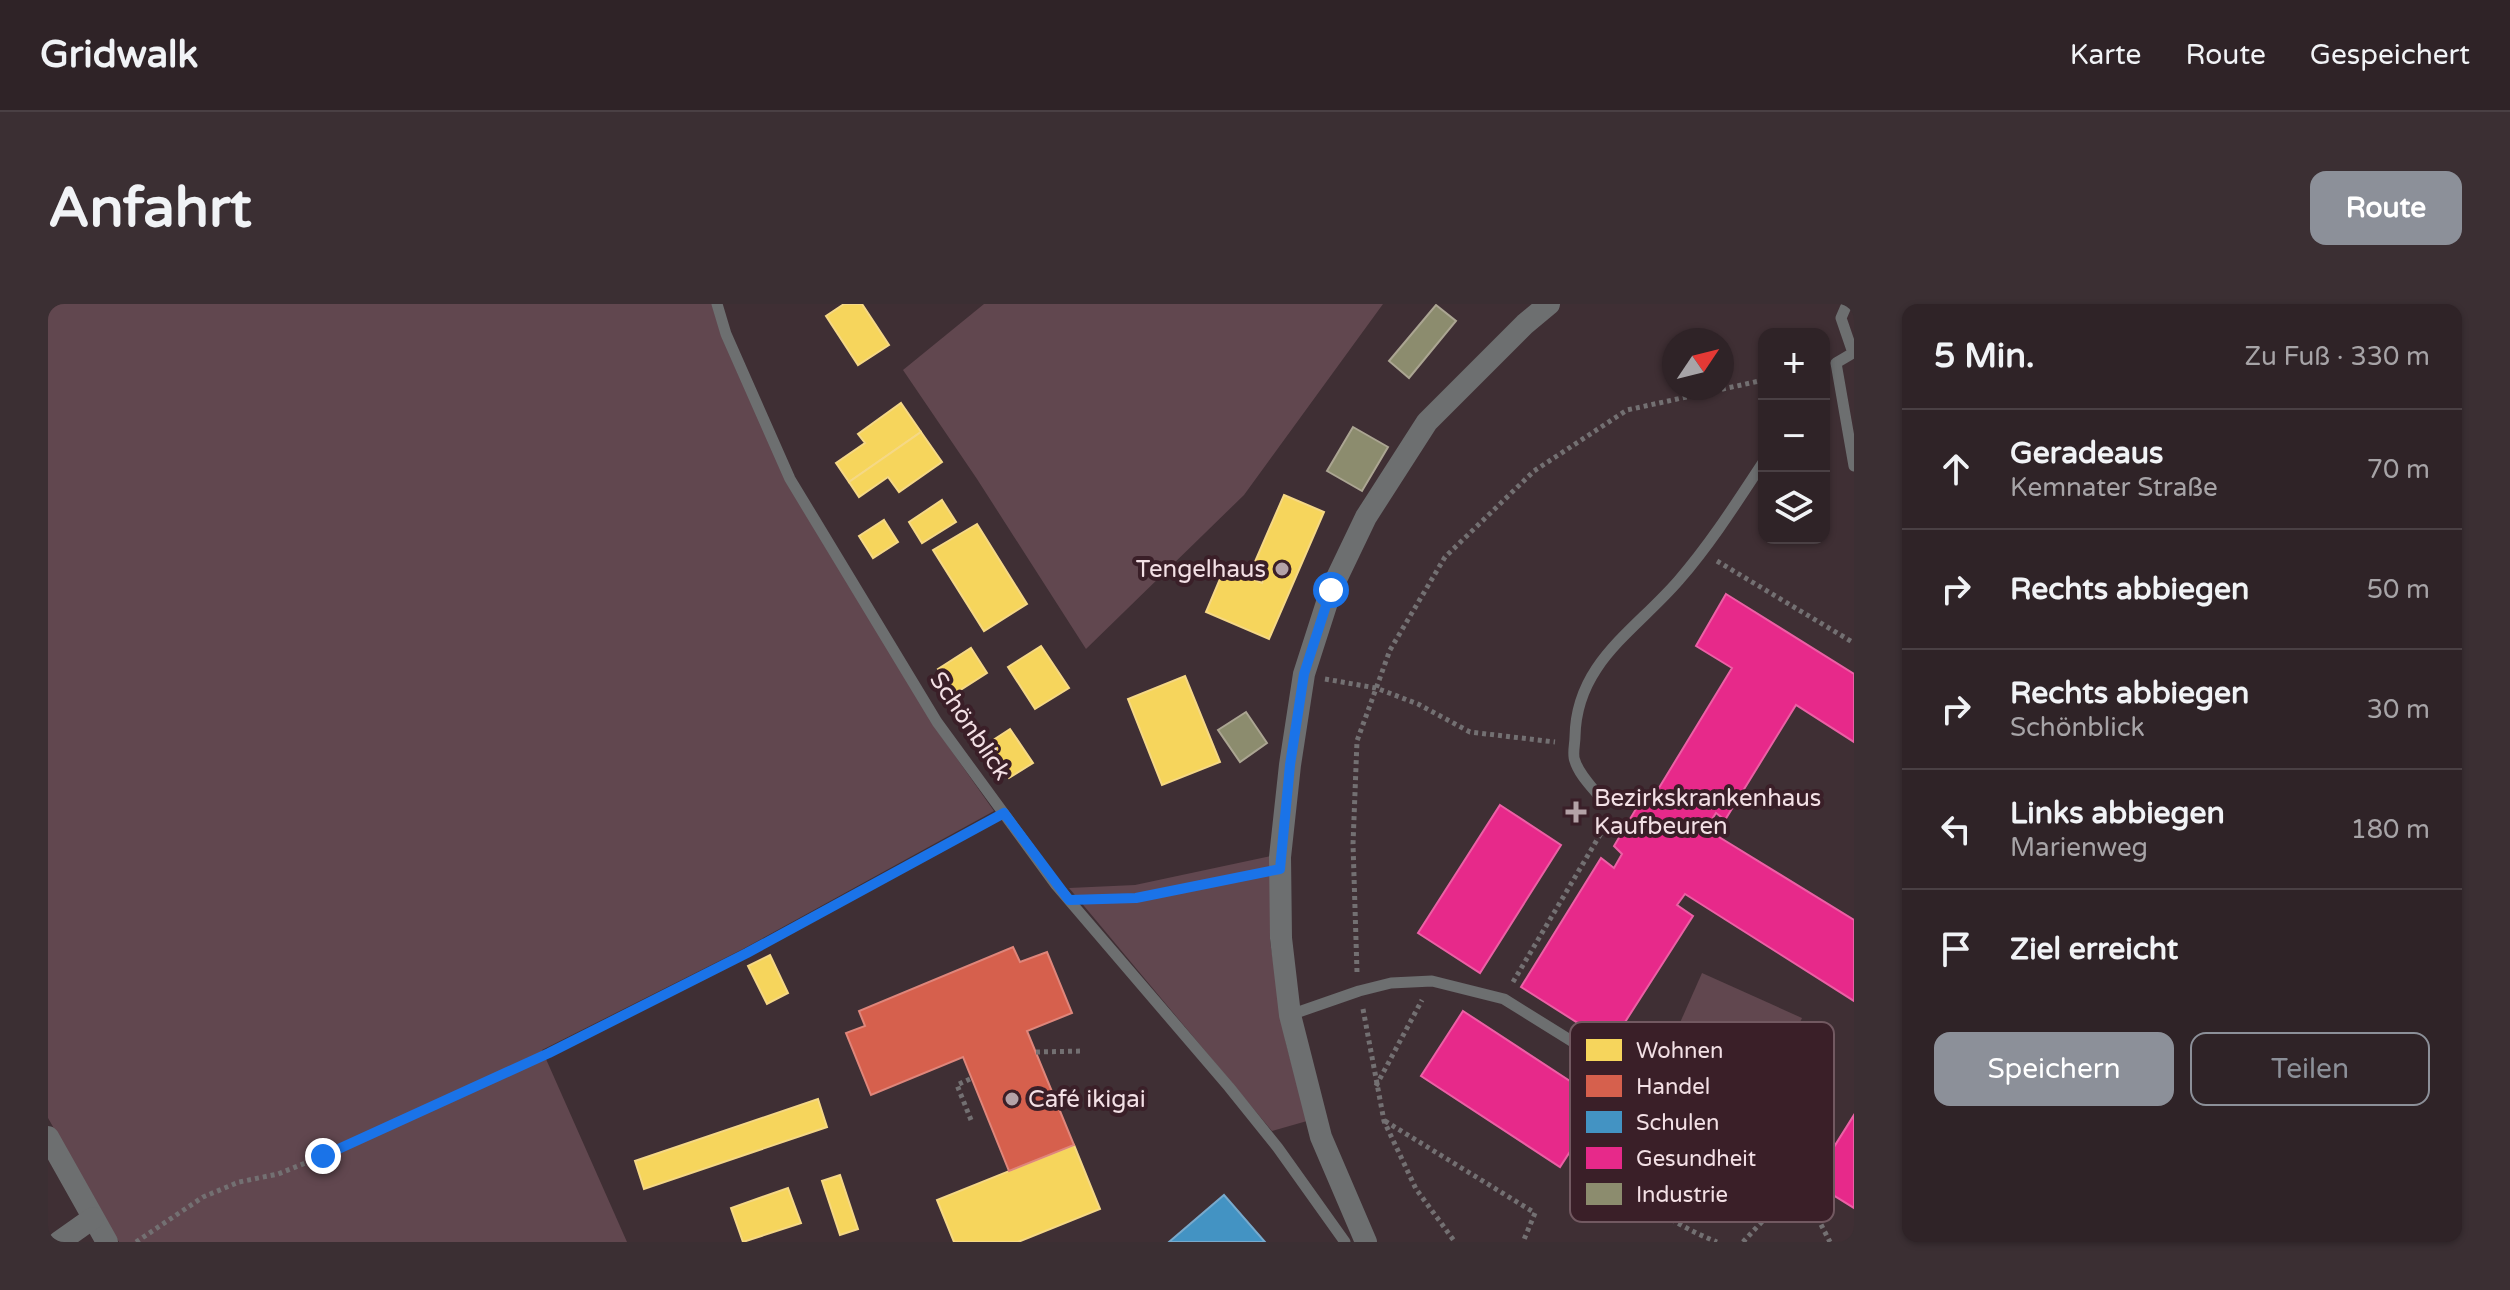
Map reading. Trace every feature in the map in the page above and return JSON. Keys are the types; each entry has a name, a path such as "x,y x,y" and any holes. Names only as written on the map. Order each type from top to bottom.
{"street":[{"path":"1366,1242 1321,1137 1290,1015 1281,938 1280,869 1290,765 1304,674 1331,590 1366,517 1427,422 1549,304"},
{"path":"48,1137 107,1242"},
{"path":"59,1242 93,1218"}],"lane":[{"name":"Schönblick","path":"717,304 726,334 790,479 937,722 1069,900 1229,1087 1278,1148 1345,1242"},
{"path":"1830,367 1854,353 1841,318 1847,304"},
{"path":"1836,363 1854,466"},
{"path":"1603,801 1574,761 1575,714 1583,689 1596,668 1703,553 1758,470"},
{"path":"1290,1015 1391,983 1432,981 1504,999 1570,1039"}],"path":[{"path":"1455,1242 1416,1189 1384,1121 1376,1086 1359,991 1353,844 1357,741 1390,650 1445,557 1534,471 1627,410 1758,381"},
{"path":"1703,553 1854,643"},
{"path":"1304,674 1376,688 1418,704 1470,732 1548,743 1575,741"},
{"path":"1525,961 1607,823 1603,801"},
{"path":"136,1242 203,1197 239,1182 278,1174 323,1156 549,1053 747,953 1004,813"},
{"path":"1069,900 1136,898 1280,869"},
{"path":"1376,1086 1432,981"},
{"path":"1036,1052 1084,1051"},
{"path":"971,1120 957,1085 972,1078"},
{"path":"1384,1121 1535,1213 1523,1242"},
{"path":"1675,1222 1717,1242"},
{"path":"1743,1242 1762,1222"},
{"path":"1820,1222 1830,1242"}],"shaded area":[{"path":"48,304 712,304 787,483 934,726 994,811 743,949 542,1050 627,1242 119,1242 48,1118"},
{"path":"984,304 1383,304 1244,495 1086,649 903,370"},
{"path":"1271,856 1270,941 1286,1043 1307,1121 1272,1131 1069,888 1135,885"},
{"path":"1702,973 1802,1018 1800,1022 1680,1022"}],"building: Wohnen":[{"path":"844,304 862,304 889,345 858,365 826,316"},
{"path":"901,403 921,432 849,482 836,463 865,443 858,434"},
{"path":"921,432 942,462 899,492 888,477 859,497 849,482"},
{"name":"Tengelhaus","path":"1284,495 1324,512 1269,639 1206,612 1225,567 1262,583 1267,570 1254,564"},
{"path":"942,500 956,522 922,543 909,522"},
{"path":"884,520 898,542 873,558 859,536"},
{"path":"977,524 1027,604 984,631 933,550"},
{"path":"1041,646 1069,688 1035,709 1008,667"},
{"path":"971,648 987,673 954,694 938,669"},
{"path":"1185,676 1220,762 1162,785 1128,699"},
{"path":"1010,729 1033,763 1009,778 987,744"},
{"path":"770,955 788,993 767,1004 748,966"},
{"path":"818,1099 827,1127 644,1189 635,1161"},
{"path":"1074,1145 1100,1209 1018,1242 954,1242 937,1200"},
{"path":"840,1175 858,1229 840,1235 822,1181"},
{"path":"788,1188 801,1223 743,1242 731,1208"}],"building: Handel":[{"path":"1013,947 1020,962 1047,952 1072,1013 1027,1031 1074,1145 1009,1171 963,1057 871,1095 846,1033 865,1026 859,1011"}],"building: Schulen":[{"path":"1224,1195 1265,1242 1169,1242"}],"building: Gesundheit":[{"path":"1726,594 1854,674 1854,742 1796,705 1725,820 1716,813 1706,829 1854,920 1854,1001 1685,894 1677,905 1693,916 1625,1022 1576,1022 1521,987 1601,858 1614,868 1622,854 1614,846 1646,792 1654,796 1732,668 1696,646"},
{"path":"1500,805 1561,845 1480,973 1418,933"},
{"path":"1463,1011 1570,1081 1570,1152 1560,1167 1421,1076"},
{"path":"1854,1115 1854,1208 1834,1196 1834,1147"}],"building: Industrie":[{"path":"1436,305 1456,321 1409,378 1389,361"},
{"path":"1353,427 1388,447 1362,491 1327,471"},
{"path":"1246,712 1267,743 1240,762 1218,730"}],"place":[{"name":"Tengelhaus","path":"1282,569"},
{"name":"Bezirkskrankenhaus Kaufbeuren","path":"1576,812"},
{"name":"Café ikigai","path":"1012,1099"}],"route":[{"path":"323,1156 549,1053 747,953 1004,813 1069,900 1136,898 1280,869 1290,765 1304,674 1331,590"}]}
